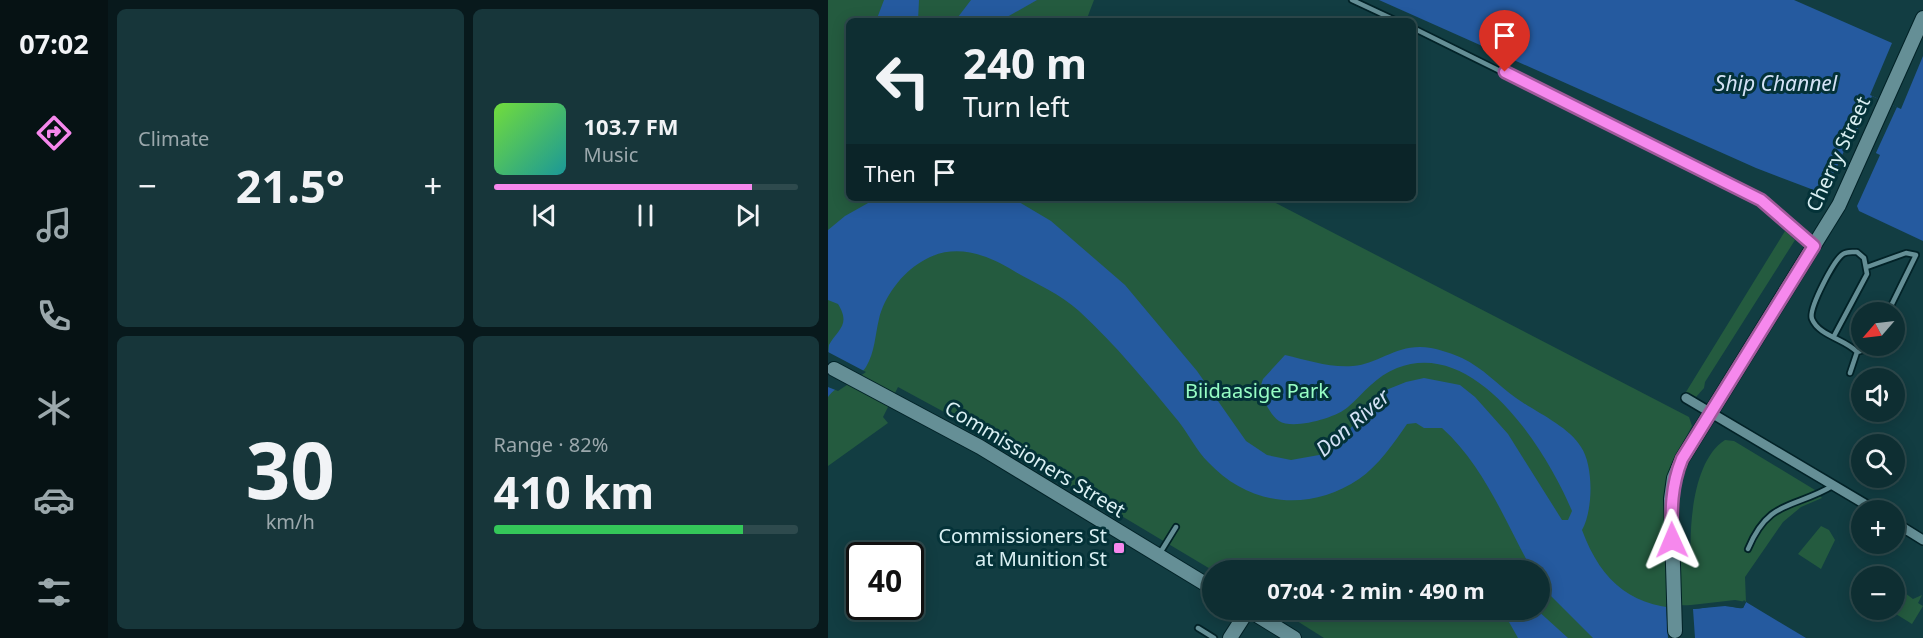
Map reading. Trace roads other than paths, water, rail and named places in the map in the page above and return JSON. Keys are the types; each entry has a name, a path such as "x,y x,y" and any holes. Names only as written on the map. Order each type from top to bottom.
{"street":[{"name":"Cherry Street","path":"1675,631 1671,499 1674,478 1682,459 1710,412 1839,205 1923,18"},
{"name":"Commissioners Street","path":"834,369 980,447 1202,582"},
{"path":"1686,398 1859,500"},
{"path":"1905,529 1923,540"},
{"path":"1230,638 1241,620"},
{"path":"1265,620 1294,638"}],"lane":[{"path":"1352,0 1391,18"},
{"path":"1416,29 1761,200 1814,246"},
{"path":"1834,336 1867,274 1864,258 1857,252 1844,254 1837,260 1811,309 1811,318 1818,328 1851,348"},
{"path":"1867,267 1906,253 1916,255 1893,302"},
{"path":"1850,373 1856,356"},
{"path":"1748,549 1760,525 1772,513 1785,505 1815,497 1834,485"},
{"path":"1158,555 1176,528"},
{"path":"1198,628 1214,638"}],"water":[{"path":"884,0 919,0 918,18 877,18"},
{"path":"971,0 1037,0 1005,18 957,18"},
{"name":"Ship Channel","path":"1379,0 1794,0 1892,43 1870,95 1901,109 1923,56 1923,241 1859,211 1857,206 1880,155 1849,140 1825,193 1819,192 1756,168"},
{"path":"872,201 1017,201 1051,221 1125,285 1197,371 1246,441 1267,455 1291,460 1319,455 1338,443 1381,392 1406,382 1424,378 1460,385 1475,397 1508,434 1562,520 1568,520 1572,511 1561,486 1526,431 1505,405 1480,384 1454,369 1426,363 1397,368 1376,380 1342,411 1314,422 1294,424 1279,421 1270,411 1259,391 1263,379 1285,355 1327,365 1353,366 1372,362 1409,348 1419,347 1439,350 1462,358 1484,372 1516,398 1560,426 1581,447 1590,477 1590,500 1586,522 1582,530 1599,565 1623,590 1653,604 1671,608 1727,606 1743,608 1746,602 1806,638 1593,638 1550,595 1550,560 1527,560 1482,477 1457,443 1442,428 1424,428 1416,423 1407,424 1385,454 1366,474 1340,490 1321,497 1281,500 1261,496 1242,488 1208,462 1179,422 1143,379 1079,311 1064,299 992,259 968,252 945,252 921,262 907,272 895,286 881,311 866,367 828,397 829,345 842,326 843,317 838,304 828,300 828,230 845,216"},
{"path":"1506,620 1548,620 1568,638 1518,638"}],"place":[{"name":"Commissioners St at Munition St","path":"1119,548"}],"park label":[{"name":"Biidaasige Park","path":"1257,391"}],"water label":[{"name":"Don River","path":"1353,423"}]}
